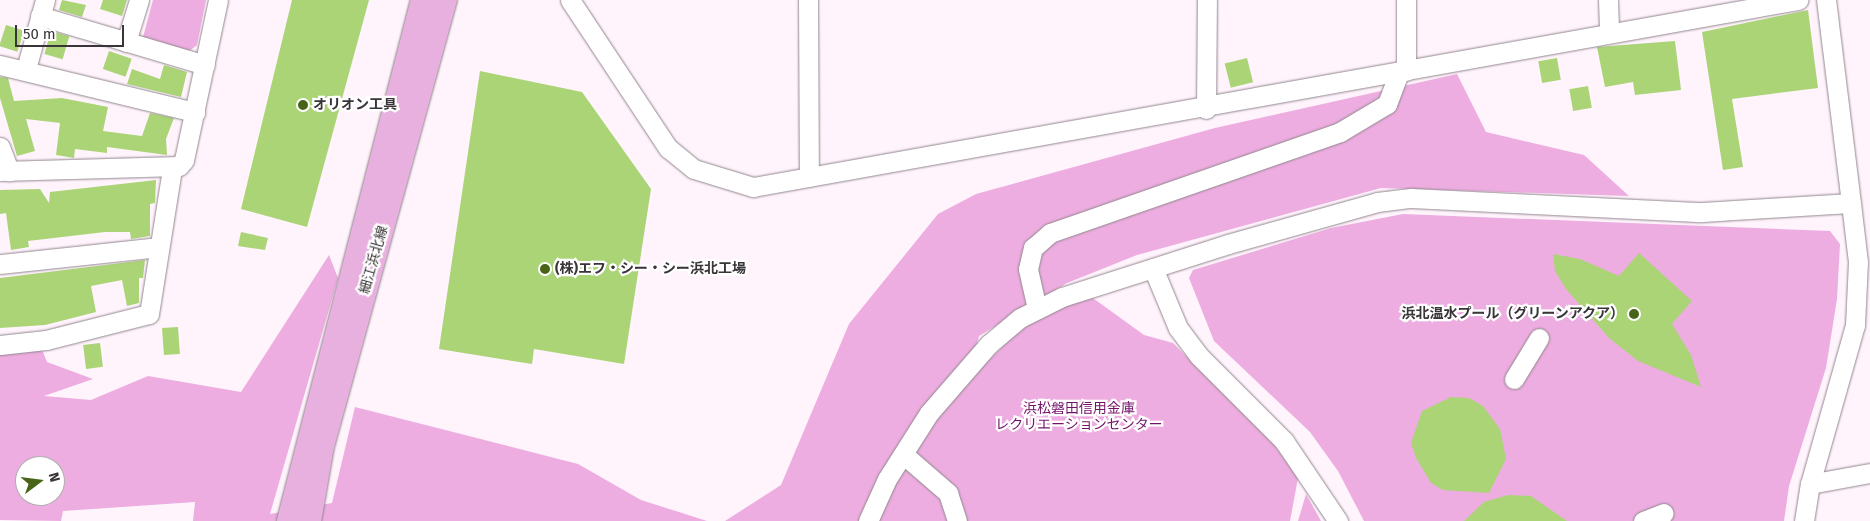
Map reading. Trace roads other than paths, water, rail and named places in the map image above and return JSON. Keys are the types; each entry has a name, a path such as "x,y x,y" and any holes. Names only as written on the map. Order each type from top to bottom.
{"main road":[{"name":"細江浜北線","path":"289,521 423,0"},
{"name":"細江浜北線","path":"309,521 325,437 445,0"}],"street":[{"path":"126,42 139,0"},
{"path":"0,345 46,340 149,314 159,247 174,169 184,160 218,0"},
{"path":"570,0 662,140 694,169 753,187 1206,109 1609,31 1798,0"},
{"path":"808,0 809,177"},
{"path":"1206,109 1207,0"},
{"path":"1037,310 1028,269 1033,248 1050,232 1340,132 1387,104 1402,72 1406,0"},
{"path":"1608,0 1609,31"},
{"path":"1804,521 1810,484 1855,325 1858,262 1826,0"},
{"path":"26,69 42,8 126,42 205,65"},
{"path":"0,65 26,69 195,112"},
{"path":"0,147 4,171 174,169"},
{"path":"868,521 903,454 929,413 989,344 1037,310 1153,268 1332,214 1411,198 1702,212 1851,203"},
{"path":"0,264 159,247"},
{"path":"1153,268 1188,342 1284,441 1338,521"},
{"path":"1514,379 1539,338"},
{"path":"903,454 948,493 957,521"},
{"path":"1810,484 1870,473"},
{"path":"1643,521 1664,513"}],"place":[{"name":"オリオン工具","path":"303,105"},
{"name":"(株)エフ・シー・シー浜北工場","path":"545,269"},
{"name":"浜北温水プール（グリーンアクア）","path":"1634,314"}],"park label":[{"name":"浜松磐田信用金庫 レクリエーションセンター","path":"1079,418"}]}
